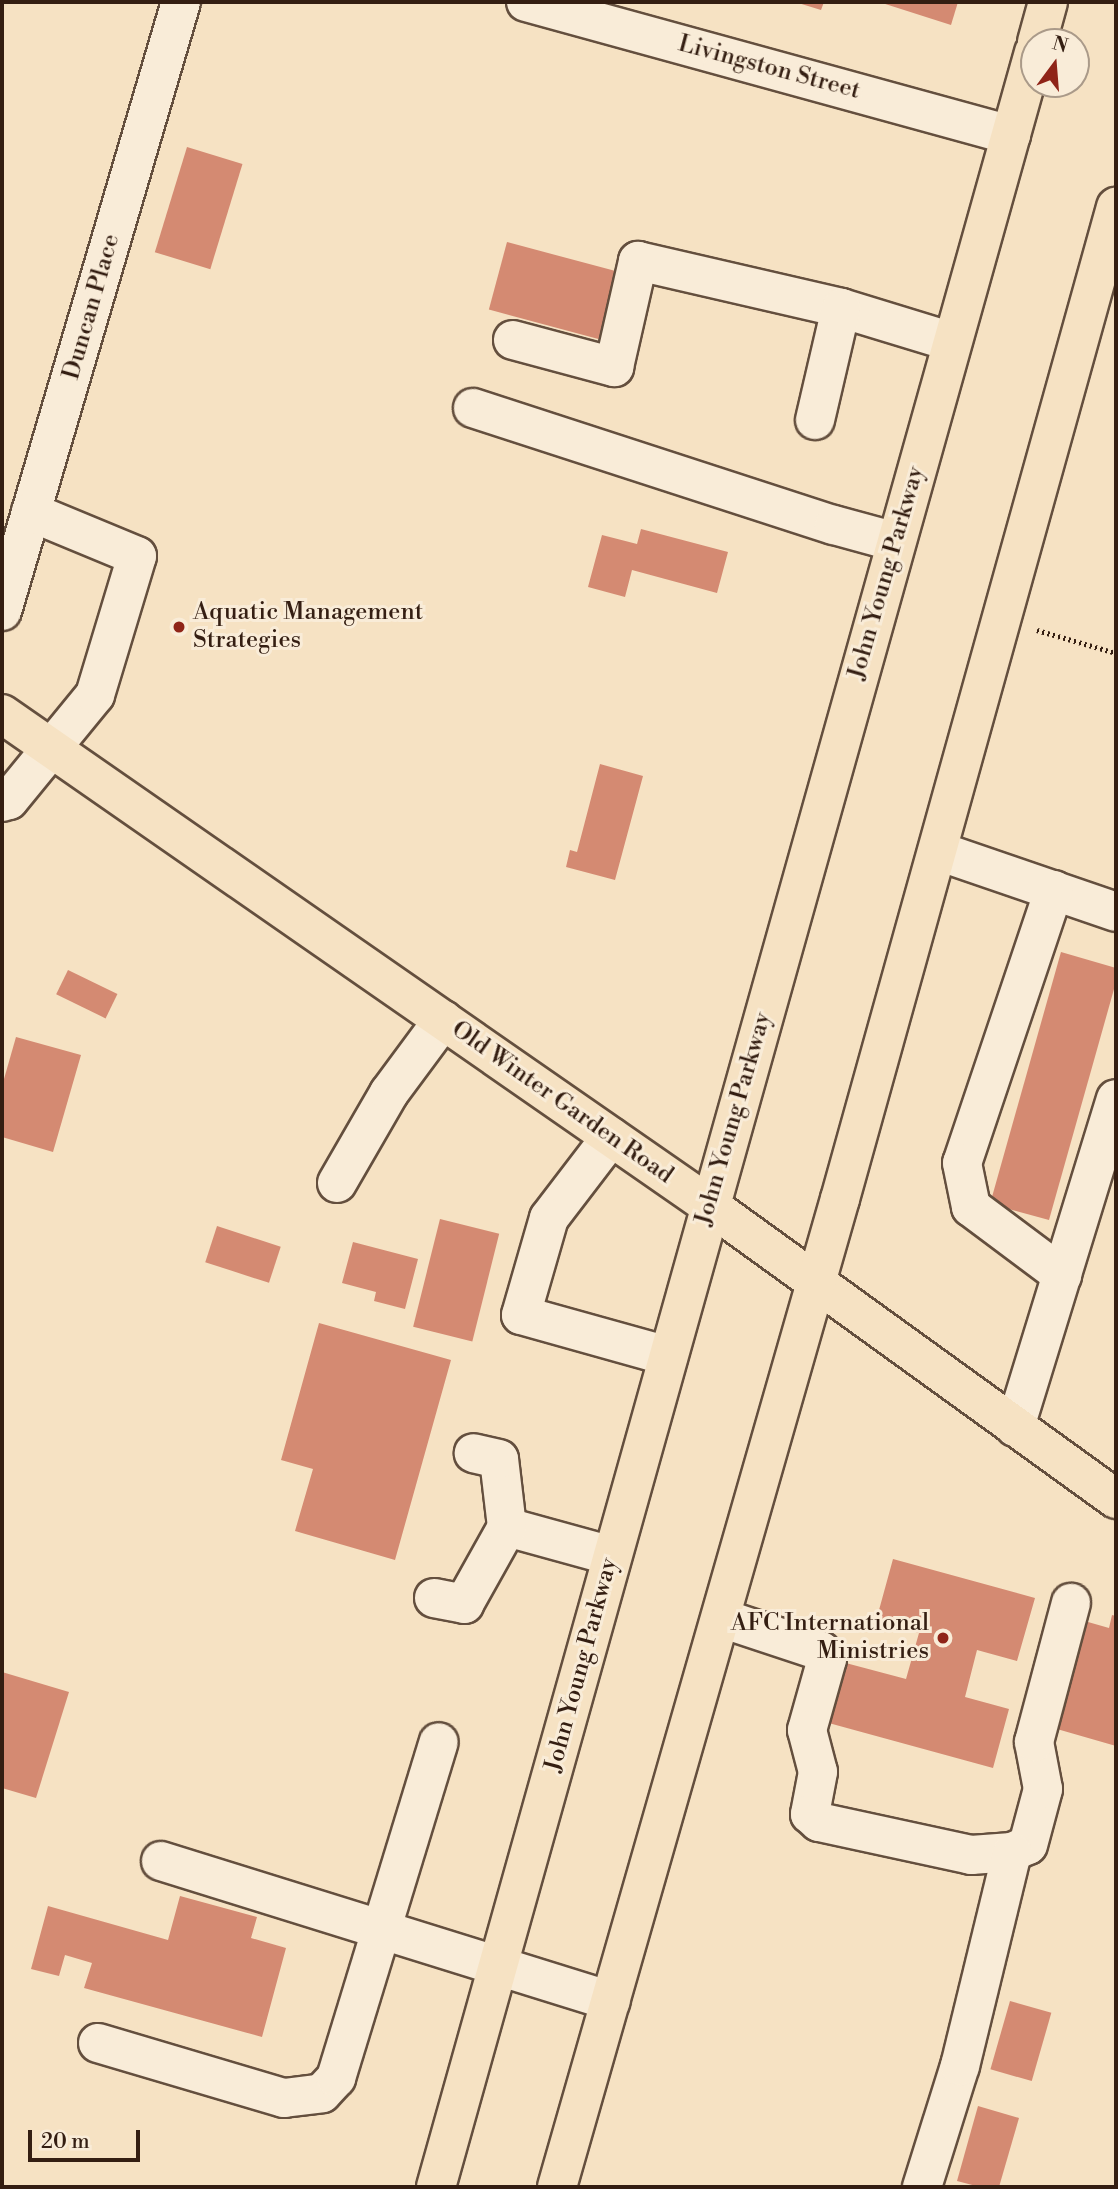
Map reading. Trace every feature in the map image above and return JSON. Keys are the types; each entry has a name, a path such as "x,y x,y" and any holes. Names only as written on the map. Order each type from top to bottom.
{"main road":[{"path":"1041,28 1048,2"},
{"name":"John Young Parkway","path":"436,2187 1021,98"},
{"path":"557,2187 938,851 1116,206"},
{"name":"Old Winter Garden Road","path":"2,715 709,1205 1116,1499"}],"street":[{"name":"Duncan Place","path":"2,611 181,2"},
{"name":"Livingston Street","path":"526,2 1011,135"},
{"path":"513,340 614,367 638,261 841,308 952,342"},
{"path":"815,420 841,308"},
{"path":"473,408 896,542"},
{"path":"2,803 9,800 95,695 137,556 31,512"},
{"path":"938,851 1116,912"},
{"path":"1054,890 962,1163 971,1207 1062,1275"},
{"path":"337,1183 389,1093 443,1020"},
{"path":"1015,1427 1116,1099"},
{"path":"611,1137 549,1218 521,1315 668,1356"},
{"path":"434,1598 464,1604 507,1527 499,1460 474,1453"},
{"path":"507,1527 612,1556"},
{"path":"721,1618 821,1651 827,1659 807,1730 818,1772 810,1814 819,1822 971,1856 1012,1852 1028,1845 1043,1789 1034,1742 1071,1603"},
{"path":"98,2043 284,2098 321,2093 336,2078 439,1742"},
{"path":"922,2187 960,2067 1012,1852"},
{"path":"161,1861 611,2001"}],"path":[{"path":"1002,620 1116,653"}],"building":[{"path":"795,2 824,2 821,10"},
{"path":"879,2 958,2 951,25"},
{"path":"187,147 242,164 210,269 155,252"},
{"path":"507,242 625,274 607,341 489,310"},
{"path":"641,529 728,552 717,593 632,570 625,597 588,587 602,535 637,544"},
{"path":"600,764 643,776 615,880 566,867 570,850 577,852"},
{"path":"1061,952 1116,968 1116,982 1049,1220 990,1204"},
{"path":"68,970 117,994 106,1018 56,994"},
{"path":"16,1037 81,1055 53,1152 2,1137 2,1086"},
{"path":"440,1219 499,1234 472,1341 413,1327"},
{"path":"217,1226 281,1247 269,1283 205,1262"},
{"path":"353,1242 418,1259 405,1309 374,1301 376,1292 342,1283"},
{"path":"319,1323 451,1360 395,1560 295,1531 313,1469 281,1460"},
{"path":"893,1559 1035,1598 1017,1661 977,1650 965,1697 1009,1709 993,1768 825,1722 842,1662 906,1679 919,1633 876,1621"},
{"path":"1112,1615 1116,1616 1116,1746 1050,1727 1081,1620 1109,1628"},
{"path":"2,1672 69,1692 36,1798 2,1788"},
{"path":"180,1896 257,1917 251,1938 286,1948 262,2037 84,1988 92,1963 65,1955 59,1976 31,1969 48,1906 168,1940"},
{"path":"1010,2001 1051,2013 1032,2081 990,2069"},
{"path":"978,2106 1019,2118 999,2187 980,2187 957,2181"}],"place":[{"name":"Aquatic Management Strategies","path":"179,627"},
{"name":"AFC International Ministries","path":"943,1638"}]}
